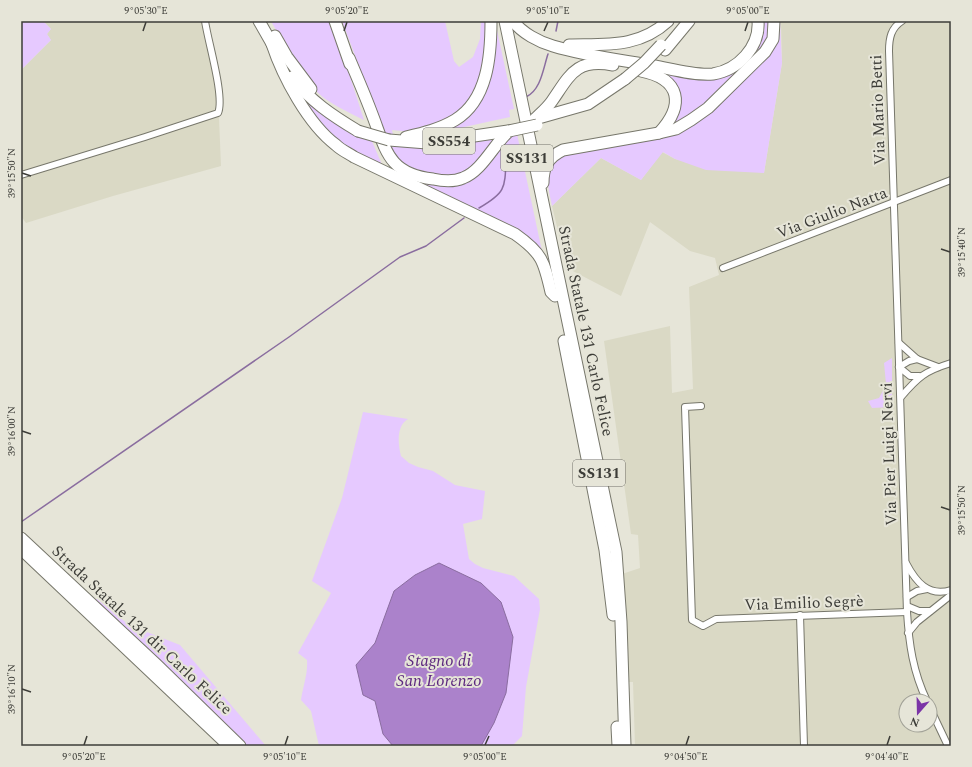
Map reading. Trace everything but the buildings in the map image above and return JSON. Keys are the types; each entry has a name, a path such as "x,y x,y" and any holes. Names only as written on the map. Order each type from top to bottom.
{"highway":[{"name":"SS554","path":"259,21 292,78 314,101 337,118 388,136 428,143 533,122 588,104 628,81 689,21"},
{"name":"SS554","path":"267,21 287,57 309,88 358,126"},
{"path":"336,21 349,58 388,155 401,170 428,179 445,181 463,178 475,171 507,128"},
{"path":"406,137 434,130 456,120 471,106 482,87 488,62 492,21"},
{"name":"Strada Statale 131 Carlo Felice","path":"499,21 605,550 613,612 618,746"},
{"name":"Strada Statale 131 Carlo Felice","path":"505,21 616,552 621,622 625,746"},
{"path":"512,21 526,34 552,46 683,71 712,74 731,66 745,56 753,47 758,36 758,21"},
{"path":"552,46 636,41 656,32 668,21"},
{"name":"SS554","path":"663,48 680,21"},
{"path":"543,205 543,172 552,155 563,150 676,129 691,120 708,108 765,52 773,39 774,21"},
{"path":"272,44 277,61 310,118 335,145 354,157 515,234 529,244 543,261 551,292 555,296"},
{"path":"349,58 374,144 379,156 395,177"},
{"path":"533,122 552,102 573,71 588,64 605,64 662,76 670,84 676,104 674,113 659,133"},
{"name":"SS554","path":"388,136 431,138 507,128"},
{"name":"Strada Statale 131 dir Carlo Felice","path":"21,538 147,655 240,746"},
{"name":"Strada Statale 131 dir Carlo Felice","path":"21,549 229,746"},
{"path":"614,746 617,732"}],"street":[{"path":"21,175 137,140 218,113 221,102 207,38 205,21"},
{"name":"Via Mario Betti","path":"894,203 889,38 895,27 902,21"},
{"name":"Via Giulio Natta","path":"723,268 951,180"},
{"name":"Via Pier Luigi Nervi","path":"894,203 908,633 914,672 923,693"},
{"path":"899,343 917,359 938,366"},
{"path":"917,359 909,360 899,367 910,376 919,376"},
{"path":"901,397 919,376 938,366 951,363"},
{"name":"Via Emilio Segrè","path":"701,406 686,407 692,620 703,626 716,619 907,609 930,611"},
{"path":"906,562 913,576 927,589 940,593 951,590"},
{"path":"906,597 917,591 927,589"},
{"path":"908,633 930,611 951,595"},
{"path":"800,615 804,746"},
{"path":"938,725 948,746"}],"shaded area":[{"path":"21,21 43,21 51,29 47,34 51,40 21,70"},
{"path":"43,21 208,21 223,110 219,118 221,166 113,196 26,223 21,216 21,70 51,40 47,34 51,29"},
{"path":"271,21 332,21 364,120 331,103 314,89 296,65"},
{"path":"342,21 445,21 454,61 459,67 473,57 480,39 481,21 487,21 485,64 477,92 453,119 411,132 392,130 395,144 498,135 480,161 465,172 451,177 424,175 395,161"},
{"path":"495,21 514,109 509,110 510,117 446,131 477,103"},
{"path":"762,21 771,21 769,41 704,107 670,128 679,108 653,69 676,74 742,64"},
{"path":"777,21 780,21 782,63 764,173 706,170 675,159 663,152 641,180 601,158 552,206 548,177 551,165 556,160 563,155 662,138 698,122 749,75"},
{"path":"781,21 951,21 951,746 635,746 633,682 629,682 622,574 640,568 638,535 631,534 604,341 670,326 672,393 693,389 689,287 719,275 715,258 690,251 650,222 621,296 567,268 552,206 601,158 641,180 662,152 675,159 764,173 782,63"},
{"path":"294,85 371,139 383,167 339,144 326,133"},
{"path":"517,134 543,256 397,174 386,161 380,149 380,145 400,172 466,180 502,140"},
{"path":"892,358 892,383 886,384 884,363"},
{"path":"892,384 892,407 872,408 868,401 879,398 886,385"},
{"path":"363,412 408,419 401,426 399,436 401,456 409,463 433,471 455,485 485,491 482,519 463,524 469,559 483,568 514,576 539,599 540,609 526,687 522,736 512,746 319,746 311,711 301,700 306,675 307,660 298,653 331,593 312,581 342,498"},
{"path":"92,599 97,599 129,625 180,645 266,746 247,746"}],"water":[{"name":"Stagno di San Lorenzo","path":"439,563 481,583 501,602 513,637 506,693 494,723 481,746 393,746 383,734 375,701 363,695 356,665 375,643 394,591 415,575"}],"waterway":[{"path":"556,31 558,21"},
{"path":"526,97 531,94 538,84 548,54"},
{"path":"479,208 499,194 502,189 505,178 506,160"},
{"path":"21,522 289,337 400,257 426,246 464,218"}]}
